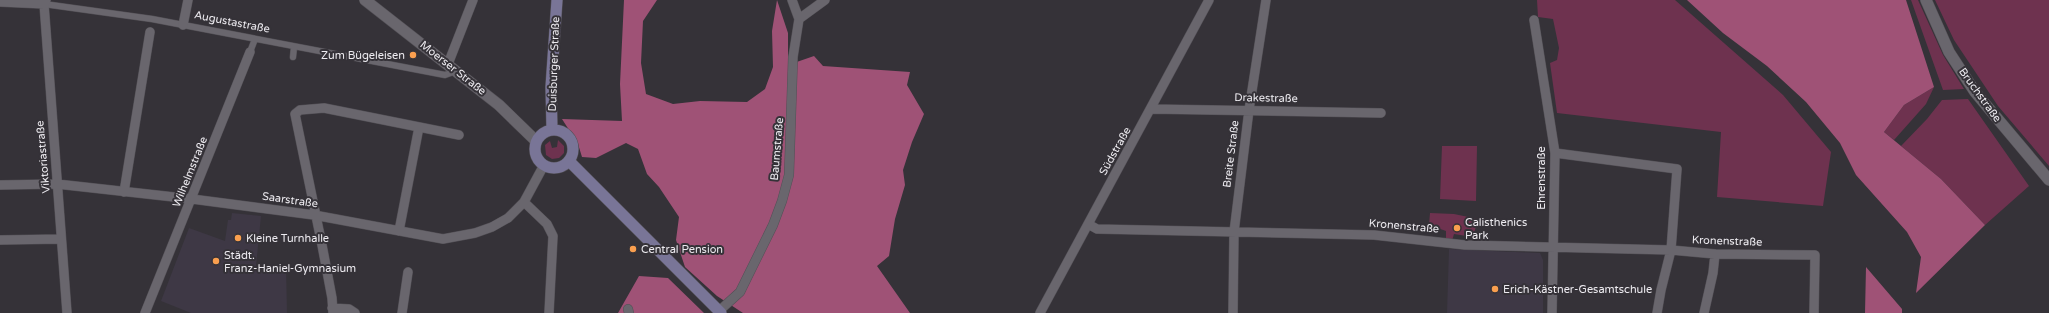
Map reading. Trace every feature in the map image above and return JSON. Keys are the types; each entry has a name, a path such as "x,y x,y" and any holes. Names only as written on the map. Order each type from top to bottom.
{"main road":[{"name":"Duisburger Straße","path":"552,129 552,87 557,0"},
{"path":"552,129 563,131 572,142 573,155 569,161 557,168 544,165 536,155 536,141 544,132 552,129"},
{"path":"569,161 720,312"}],"street":[{"path":"183,25 188,0"},
{"name":"Moerser Straße","path":"365,0 499,105 536,141"},
{"path":"452,67 473,0"},
{"name":"Baumstraße","path":"720,312 744,286 773,225 782,201 789,175 794,57 799,19 792,0"},
{"path":"799,19 825,0"},
{"name":"Südstraße","path":"1040,313 1209,0"},
{"name":"Breite Straße","path":"1233,313 1234,232 1249,110 1266,0"},
{"name":"Bruchstraße","path":"1926,0 1949,52 1975,92 2049,180"},
{"name":"Augustastraße","path":"0,2 45,2 152,19 445,75 452,67"},
{"name":"Viktoriastraße","path":"45,2 67,313"},
{"path":"124,192 152,19"},
{"name":"Ehrenstraße","path":"1534,20 1555,153 1552,248 1552,313"},
{"name":"Wilhelmstraße","path":"145,313 255,39"},
{"path":"292,57 294,47"},
{"path":"355,313 349,309 333,311 323,252 314,215 295,114 300,110 324,108 459,135"},
{"name":"Drakestraße","path":"1151,109 1382,113"},
{"path":"399,231 419,127"},
{"path":"1555,153 1677,169 1671,250 1657,313"},
{"name":"Saarstraße","path":"0,185 58,184 192,199 314,215 443,239 466,236 492,228 508,218 524,202 544,165"},
{"path":"524,202 547,224 553,236 549,313"},
{"name":"Kronenstraße","path":"1088,224 1097,229 1374,235 1465,245 1671,250 1715,254 1815,255 1814,313"},
{"path":"0,240 61,240"},
{"path":"1704,313 1713,273 1715,254"},
{"path":"402,313 408,272"}],"shaded area":[{"path":"624,0 657,0 643,21 641,63 646,94 673,104 700,101 747,102 765,89 773,67 772,31 777,0 788,33 788,65 814,56 823,66 910,72 907,85 924,114 912,142 903,170 905,185 895,219 889,256 877,266 910,313 743,313 717,296 685,267 676,240 679,217 659,187 647,174 638,149 626,143 596,158 582,157 578,144 562,119 622,121 620,84"},
{"path":"1537,0 1675,0 1783,95 1831,152 1823,206 1717,197 1721,132 1557,113 1550,63 1557,60 1559,48 1553,19 1538,17"},
{"path":"1687,0 1906,0 1934,87 1904,105 1884,132 1941,179 1985,225 1916,293 1921,257 1907,232 1856,175 1840,143 1806,102 1767,66 1723,33"},
{"path":"1911,0 1918,0 1943,55 1964,89 1943,90"},
{"path":"1935,0 2049,0 2049,166 1998,106 1954,40"},
{"path":"1934,87 1926,104 1894,140 1884,132 1904,105"},
{"path":"1968,99 2029,186 1985,225 1941,179 1901,146 1927,119 1942,100"},
{"path":"558,140 564,146 564,153 559,158 552,159 546,155 545,145 550,141 552,148 557,147"},
{"path":"1442,146 1477,146 1476,201 1440,199"},
{"name":"Städt. Franz-Haniel-Gymnasium","path":"232,213 261,216 256,266 276,268 286,266 287,313 191,313 161,301 189,228 225,241 228,220 231,220"},
{"name":"Calisthenics Park","path":"1430,213 1454,214 1478,219 1473,237 1454,234 1452,241 1446,241 1446,231 1429,225"},
{"name":"Erich-Kästner-Gesamtschule","path":"1449,249 1540,253 1543,260 1543,313 1447,313"},
{"path":"1866,267 1902,309 1902,313 1865,313"},
{"path":"639,276 668,278 704,313 618,313"}],"place":[{"name":"Zum Bügeleisen","path":"413,55"},
{"name":"Calisthenics Park","path":"1457,228"},
{"name":"Kleine Turnhalle","path":"238,238"},
{"name":"Central Pension","path":"633,249"},
{"name":"Städt. Franz-Haniel-Gymnasium","path":"216,261"},
{"name":"Erich-Kästner-Gesamtschule","path":"1495,289"}]}
